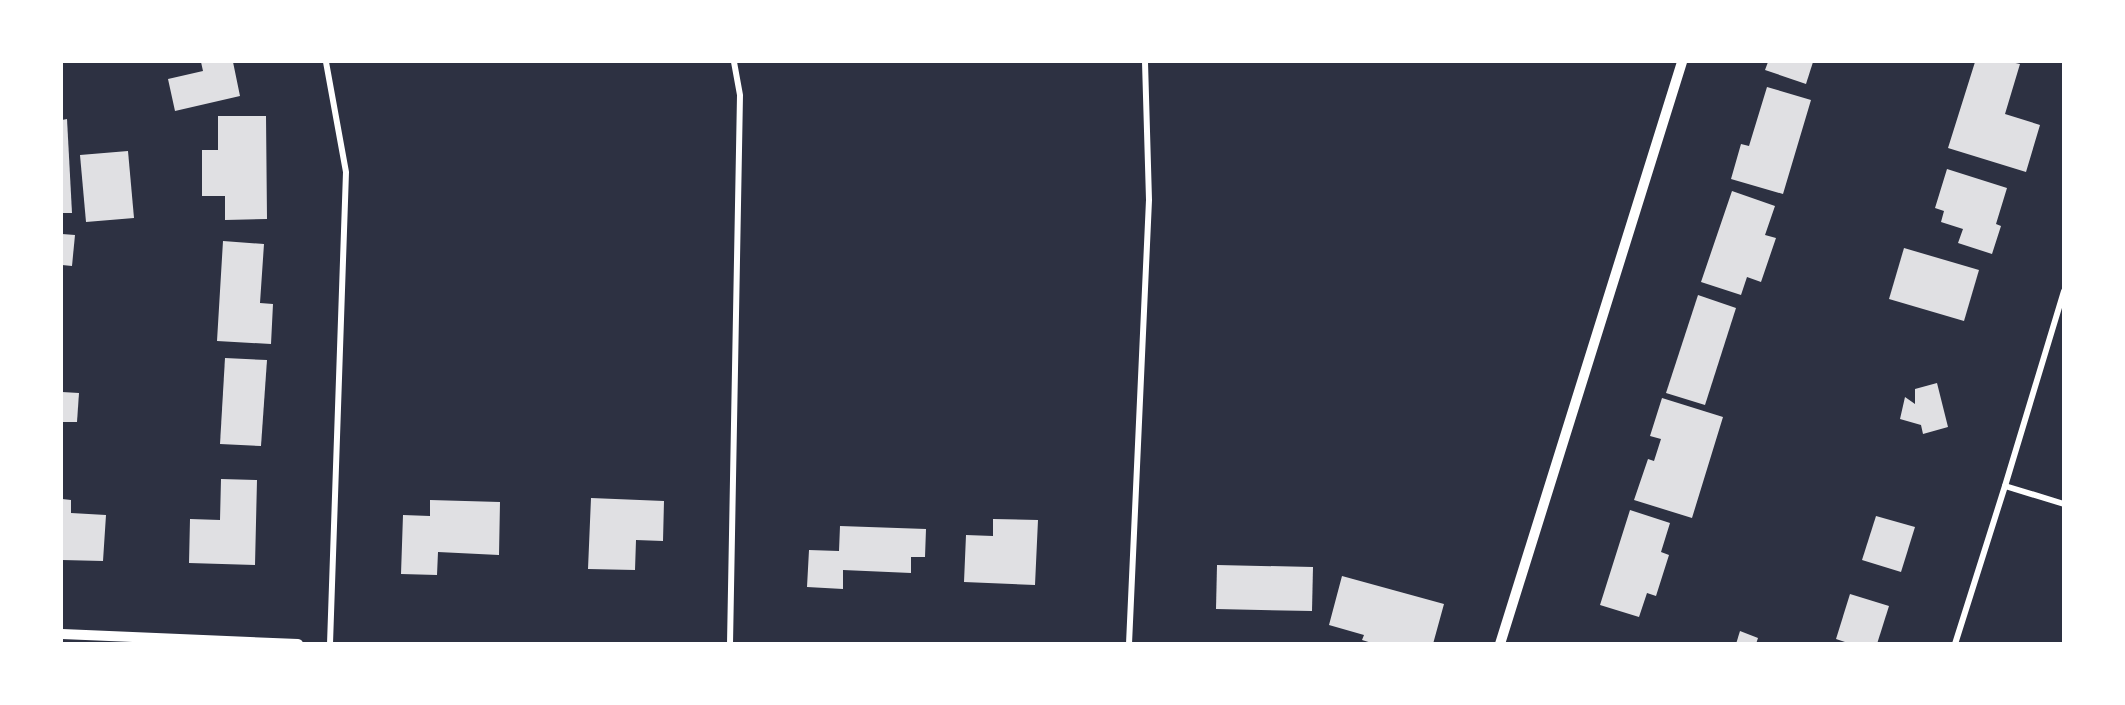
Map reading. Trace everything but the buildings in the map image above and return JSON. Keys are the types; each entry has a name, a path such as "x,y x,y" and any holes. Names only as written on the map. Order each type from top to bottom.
{"street":[{"path":"326,62 346,172 330,644"},
{"path":"730,644 740,95 734,62"},
{"path":"1129,644 1149,200 1145,62"},
{"path":"1500,644 1682,62"},
{"path":"1955,644 2064,291"},
{"path":"2005,486 2064,504"},
{"path":"62,634 298,644"}]}
